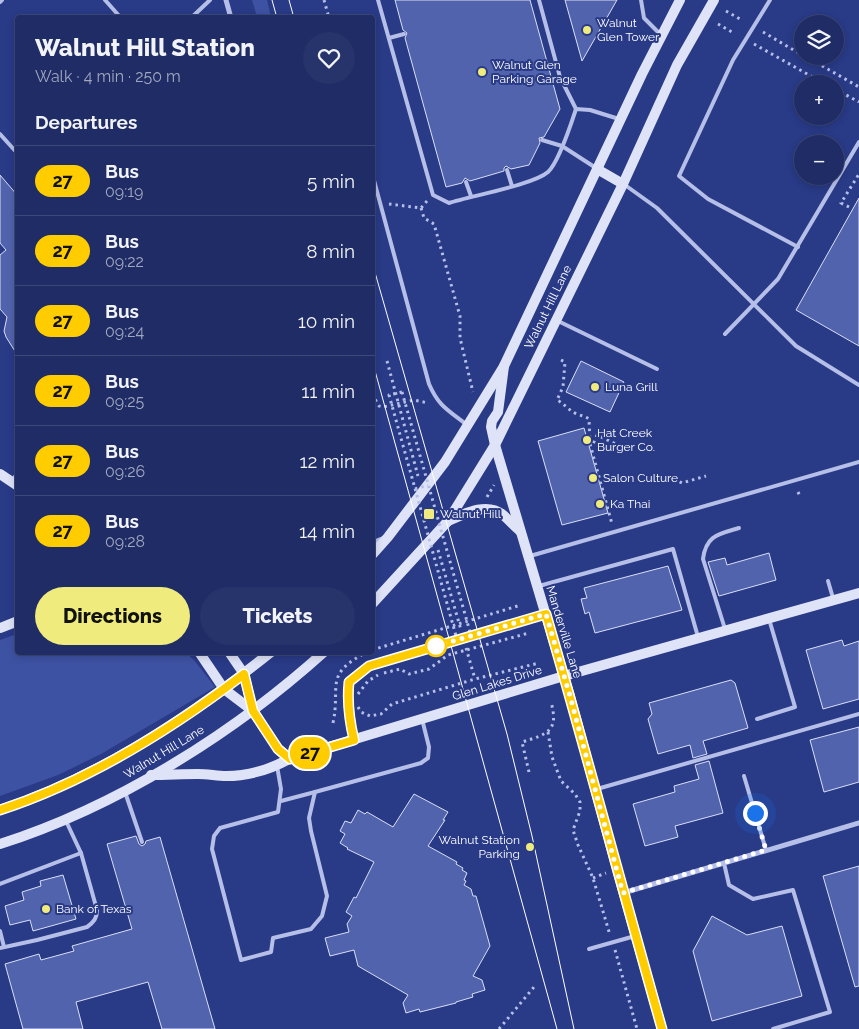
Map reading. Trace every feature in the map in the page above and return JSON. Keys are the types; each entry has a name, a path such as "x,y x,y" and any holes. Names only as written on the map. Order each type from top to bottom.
{"main road":[{"name":"Walnut Hill Lane","path":"375,551 388,537 445,462 469,426 504,366 661,35 680,0"},
{"name":"Walnut Hill Lane","path":"375,601 448,521 495,445 623,184 677,65 714,0"},
{"path":"598,169 623,184"},
{"name":"Manderville Lane","path":"504,366 498,412 492,421 491,427 495,445 564,676 662,1029"},
{"path":"0,474 15,484"},
{"path":"448,521 475,510 485,509 501,512 522,533"},
{"name":"Glen Lakes Drive","path":"151,776 247,775 277,766 290,759 564,676 859,593"},
{"path":"0,628 15,622"},
{"path":"201,655 224,690 253,711"},
{"path":"231,655 244,674 253,711 278,749 290,759"},
{"name":"Walnut Hill Lane","path":"0,810 64,783 118,757 172,725 224,690 267,655"},
{"name":"Walnut Hill Lane","path":"0,844 66,819 151,776 203,745 253,711 320,655"}],"street":[{"path":"226,0 230,15"},
{"path":"375,542 388,537"},
{"path":"623,893 859,823"}],"lane":[{"path":"105,0 118,15"},
{"path":"195,15 210,0"},
{"path":"378,0 433,195 449,203 531,181 548,172 562,146 576,109 560,77 539,0"},
{"path":"641,0 644,18 661,35"},
{"path":"770,0 733,60 679,176 708,199 798,247"},
{"path":"389,38 404,34"},
{"path":"576,109 590,110 621,120"},
{"path":"0,134 15,151"},
{"path":"542,140 562,146 598,169"},
{"path":"725,334 778,278 859,142"},
{"path":"507,170 512,186"},
{"path":"466,182 471,196"},
{"path":"375,183 428,384 442,407 469,426"},
{"path":"623,184 657,208 796,346 859,385"},
{"path":"556,320 657,369"},
{"path":"529,557 859,462"},
{"path":"725,631 703,559 704,551 709,541 716,535 739,528"},
{"path":"538,586 674,549 698,639"},
{"path":"828,581 834,600"},
{"path":"354,740 347,703 349,682 369,666 546,614"},
{"path":"757,719 794,707 769,619"},
{"path":"596,790 859,714"},
{"path":"280,801 421,763 428,758 429,747 422,720"},
{"path":"277,766 280,778 278,812 220,828 214,836 212,849 242,960 271,952 273,938 311,929 322,916 327,896 311,831 310,818 315,792"},
{"path":"744,776 766,850"},
{"path":"124,790 142,842"},
{"path":"0,931 2,947 54,936 87,927 94,922 97,910 81,853 66,819"},
{"path":"0,884 81,853"},
{"path":"724,863 729,885 753,899 793,890 830,1012 773,1029"},
{"path":"589,949 636,936"}],"path":[{"path":"324,0 328,15"},
{"path":"726,10 740,19"},
{"path":"718,24 732,32"},
{"path":"763,32 794,50"},
{"path":"754,44 809,75"},
{"path":"820,65 859,87"},
{"path":"844,94 859,102"},
{"path":"849,207 841,203 859,174"},
{"path":"421,208 433,195"},
{"path":"381,203 421,208"},
{"path":"421,208 424,218 434,224 460,316 460,338 474,397"},
{"path":"561,360 565,362 563,387 557,400 565,404 571,411 586,416 588,419 590,444 613,524 605,526"},
{"path":"387,361 421,487"},
{"path":"402,392 428,485 472,639 458,643 389,395 402,392"},
{"path":"375,399 379,406 383,407 418,400 442,407"},
{"path":"590,444 593,444 597,435 620,446"},
{"path":"668,476 682,483 706,476"},
{"path":"486,500 494,484"},
{"path":"416,489 428,485"},
{"path":"437,546 448,586"},
{"path":"375,649 521,605"},
{"path":"529,633 448,655 429,669 409,674 400,670 376,675 368,680 361,689 356,700 357,706 361,712 370,716 385,712 392,704 475,679 539,663"},
{"path":"529,772 522,742 548,732 553,724 554,716 551,702"},
{"path":"548,732 552,757 561,781 575,794 580,802 580,811 573,830 593,878 610,931"},
{"path":"593,878 602,874"},
{"path":"616,954 637,1029"},
{"path":"499,1029 534,987"}],"shaded area":[{"path":"252,0 267,0 271,15 256,15"},
{"path":"15,635 15,655 188,655 215,687 101,754 58,775 0,796 0,640"}],"building":[{"name":"Walnut Glen Parking Garage","path":"395,0 530,0 560,109 544,137 539,138 540,143 529,165 511,169 506,166 504,171 470,181 465,178 462,183 446,187 405,38 407,33 403,30"},
{"name":"Walnut Glen Tower","path":"565,0 617,0 582,61"},
{"path":"0,175 15,192 15,351 4,331 7,317 0,309 0,255 6,250 0,243"},
{"path":"859,198 859,346 796,310"},
{"name":"Luna Grill","path":"581,361 624,382 610,412 566,392"},
{"path":"584,428 608,513 562,525 538,441"},
{"path":"769,553 776,580 719,596 708,562 725,558 727,565"},
{"path":"668,566 682,610 595,633 589,612 585,614 581,599 587,598 584,588"},
{"path":"842,640 844,646 859,641 859,699 823,709 806,650"},
{"path":"731,680 735,683 748,728 703,741 707,754 693,758 690,745 658,754 648,719 652,714 649,703"},
{"path":"859,727 859,782 824,792 810,740"},
{"path":"709,761 723,813 675,826 678,837 645,846 633,804 675,792 674,786 699,779 695,765"},
{"path":"414,794 448,812 428,846 457,862 456,864 467,873 464,885 471,889 473,896 476,896 490,946 473,976 482,980 485,990 472,994 473,997 456,1003 420,1012 419,1009 406,1013 403,1003 408,995 358,966 354,950 330,956 325,938 349,932 347,924 352,916 346,912 354,897 356,898 374,862 347,849 340,843 345,834 340,831 345,821 351,823 358,810 365,814 367,812 393,827"},
{"path":"136,836 139,844 142,846 146,841 160,837 215,1029 162,1029 148,982 76,1002 83,1029 23,1029 5,964 39,954 41,960 74,951 72,946 132,929 107,844"},
{"path":"859,866 859,986 855,987 823,876"},
{"path":"63,875 76,919 33,931 30,920 10,925 5,906 24,900 22,892 41,886 40,881"},
{"path":"712,916 747,935 782,926 802,996 712,1021 693,951"}],"tram line":[{"path":"272,0 276,15"},
{"path":"289,0 293,15"},
{"path":"375,272 507,734 532,836 574,1029"},
{"path":"375,371 557,1029"}],"bus line":[{"name":"27","path":"0,810 64,783 118,757 172,725 244,674 253,711 278,749 290,759 354,740 347,703 349,682 369,666 546,614 662,1029"}],"place":[{"name":"Walnut Glen Tower","path":"587,30"},
{"name":"Walnut Glen Parking Garage","path":"482,72"},
{"name":"Luna Grill","path":"595,387"},
{"name":"Hat Creek Burger Co.","path":"587,440"},
{"name":"Salon Culture","path":"593,478"},
{"name":"Ka Thai","path":"600,504"},
{"name":"Walnut Hill","path":"429,514"},
{"name":"Walnut Station Parking","path":"530,847"},
{"name":"Bank of Texas","path":"46,909"}],"route":[{"path":"436,646 546,614 623,893 766,850 755,813"}]}
